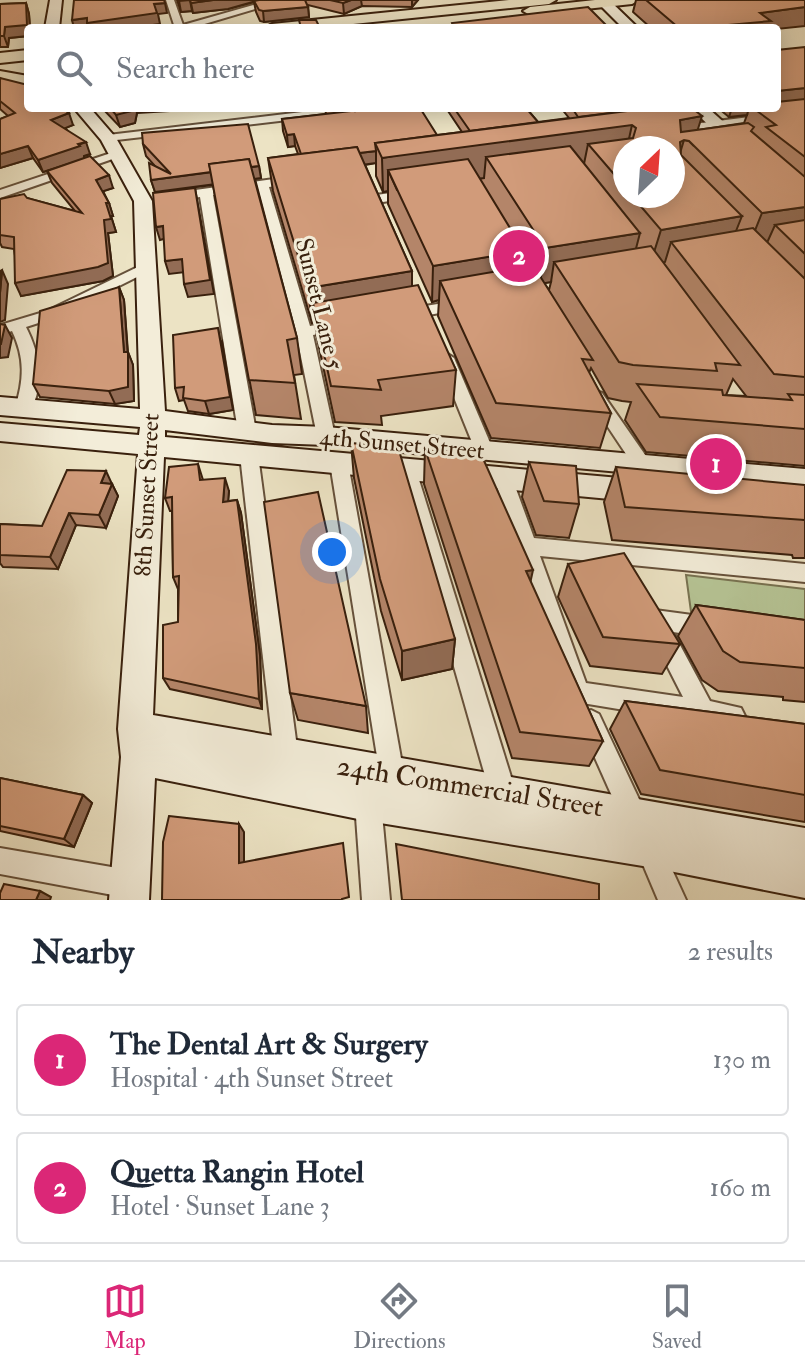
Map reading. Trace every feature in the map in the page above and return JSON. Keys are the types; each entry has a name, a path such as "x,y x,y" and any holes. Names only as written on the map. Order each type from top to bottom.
{"main road":[{"path":"307,24 490,3 549,0"},
{"path":"410,24 632,0"},
{"path":"0,58 24,55"},
{"path":"0,68 24,65"},
{"path":"0,76 24,80"}],"street":[{"path":"42,24 44,0"},
{"path":"53,24 56,0"},
{"path":"170,0 179,24"},
{"path":"195,24 281,0"},
{"path":"598,4 612,24"},
{"path":"598,4 626,24"},
{"name":"8th Sunset Street","path":"85,112 113,146 143,201 148,266 151,432 129,892"},
{"path":"0,194 28,187 113,146 338,112"},
{"path":"670,130 719,118 804,114"},
{"path":"719,118 748,153"},
{"path":"143,201 306,179"},
{"path":"0,180 28,187"},
{"name":"Sunset Lane 5","path":"262,185 304,332 326,436"},
{"path":"376,199 423,192"},
{"path":"206,194 258,444 286,755"},
{"path":"0,330 18,327 87,298 148,266"},
{"path":"396,316 429,318 473,303"},
{"path":"429,318 485,452"},
{"path":"304,332 350,324"},
{"path":"12,407 31,387 33,358 18,327"},
{"path":"588,383 642,464"},
{"name":"4th Sunset Street","path":"12,407 117,430"},
{"path":"603,409 632,411"},
{"name":"4th Sunset Street","path":"0,432 151,432 258,444 339,463 662,493"},
{"name":"4th Sunset Street","path":"258,444 326,436 805,479"},
{"path":"339,463 392,775"},
{"path":"407,470 503,793"},
{"path":"503,478 578,693 633,814"},
{"path":"527,546 621,558 805,573"},
{"path":"621,558 703,711"},
{"path":"655,620 730,631"},
{"path":"578,693 761,721"},
{"name":"24th Commercial Street","path":"137,743 286,755 633,814 805,847"},
{"name":"24th Commercial Street","path":"137,743 368,803 649,848 805,879"},
{"path":"368,803 376,900"},
{"path":"649,848 672,900"},
{"path":"0,861 129,892"}],"green space":[{"path":"686,575 805,589 805,633 692,619"}],"building":[{"path":"74,0 164,0 165,3 154,4 157,13 87,23 87,18 72,20"},
{"path":"305,0 308,7 263,11 254,1"},
{"path":"646,0 805,0 805,7 760,13 771,21 674,24"},
{"path":"26,3 27,24 5,27 4,36 0,36 0,4"},
{"path":"588,7 605,24 452,24"},
{"path":"299,20 316,20 318,24 300,24"},
{"path":"805,47 805,88 781,91 781,50"},
{"path":"0,78 24,84 24,112 67,112 51,120 86,142 38,160 28,146 0,154 0,119 15,113 0,101"},
{"path":"805,99 805,157 766,127 776,125 758,112 781,112 781,102"},
{"path":"342,112 423,112 437,135 375,143 376,151 359,153 357,147 301,154 294,134 287,135 282,119"},
{"path":"457,112 529,112 538,122 470,131"},
{"path":"575,112 619,112 578,117"},
{"path":"619,112 697,112 702,116 680,120 681,132 748,123 754,127 751,131 805,177 805,207 762,213 685,140 685,136 634,136 636,128 632,125 382,158 375,143"},
{"path":"248,124 259,166 251,167 249,159 209,164 211,172 151,180 149,163 171,174 143,144 142,133"},
{"path":"613,141 613,173 588,144"},
{"path":"570,146 613,199 613,208 620,208 640,233 545,248 486,157"},
{"path":"357,147 412,271 308,288 268,158"},
{"path":"90,156 109,175 96,180 109,203 106,203 111,219 104,220 108,263 15,283 14,237 0,235 0,199 24,194 27,198 82,213 47,171"},
{"path":"249,159 297,338 287,340 295,383 249,380 209,164"},
{"path":"468,159 524,251 433,266 388,170"},
{"path":"685,159 742,216 661,230 642,208 685,208"},
{"path":"195,188 210,280 184,284 182,259 165,261 163,226 156,227 153,193"},
{"path":"805,220 805,254 775,225"},
{"path":"753,228 805,279 805,377 774,374 671,242"},
{"path":"651,246 740,365 715,363 717,371 619,362 554,262"},
{"path":"533,265 593,360 582,359 611,413 496,403 440,281"},
{"path":"418,285 456,370 378,380 381,390 331,386 313,303"},
{"path":"119,287 124,352 128,352 128,387 109,391 33,384 40,311"},
{"path":"0,324 5,325 1,344 0,344"},
{"path":"218,328 230,397 205,401 183,398 184,387 175,388 173,335"},
{"path":"637,384 722,390 723,395 792,400 788,394 805,395 805,429 660,417"},
{"path":"351,443 398,447 455,639 402,651 380,579"},
{"path":"425,449 481,454 533,570 526,571 603,741 520,732"},
{"path":"529,462 576,466 579,504 544,501"},
{"path":"198,464 200,480 225,478 223,502 237,500 256,644 259,699 163,678 163,625 178,622 179,576 173,577 172,497 165,498 169,467"},
{"path":"616,467 805,485 805,520 625,507"},
{"path":"67,470 106,471 101,483 112,484 99,515 69,513 50,557 0,555 0,524 42,526"},
{"path":"318,492 366,706 290,693 264,502"},
{"path":"624,553 680,644 603,637 568,564"},
{"path":"696,605 805,620 805,668 740,662 723,651"},
{"path":"625,701 805,724 805,795 660,770"},
{"path":"0,778 83,795 64,839 0,826"},
{"path":"169,816 239,824 239,863 343,843 349,897 342,900 162,900 163,842"},
{"path":"396,844 599,884 599,900 402,900"},
{"path":"4,884 40,891 36,900 0,900"}],"place":[{"name":"Quetta Rangin Hotel","path":"519,256"},
{"name":"The Dental Art & Surgery","path":"716,464"}]}
